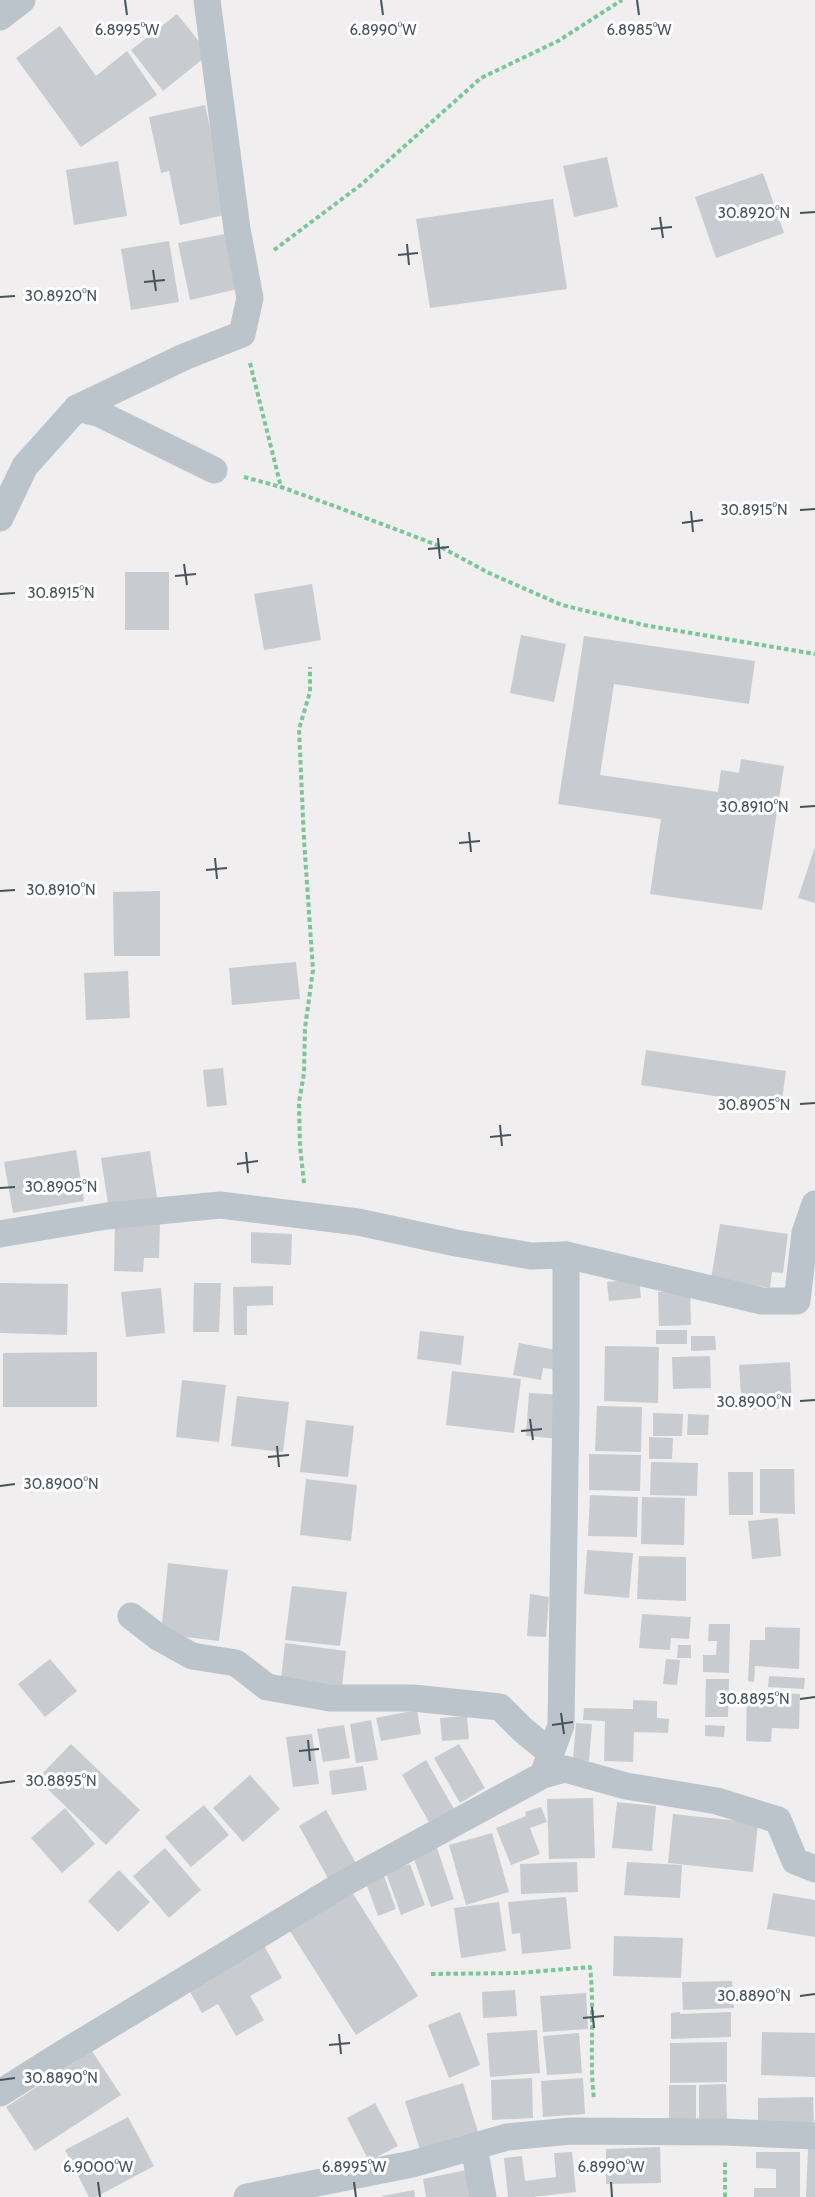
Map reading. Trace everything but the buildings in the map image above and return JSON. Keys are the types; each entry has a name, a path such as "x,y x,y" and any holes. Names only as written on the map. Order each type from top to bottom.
{"street":[{"path":"0,17 22,0"},
{"path":"0,518 25,466 77,408 184,357 242,333 250,298 237,230 207,0"},
{"path":"77,408 98,413 214,470"},
{"path":"0,1234 107,1216 220,1204 307,1217 358,1221 456,1243 531,1256 566,1256 762,1301 797,1301 804,1233 815,1204"},
{"path":"0,2093 343,1884 547,1764 561,1725 566,1256"},
{"path":"131,1616 158,1636 192,1656 236,1663 267,1688 330,1698 413,1698 500,1707 523,1730 547,1764 626,1786 717,1801 778,1820 795,1861 815,1869"},
{"path":"248,2197 412,2164 507,2137 571,2131 725,2132 815,2136"},
{"path":"474,2147 483,2197"}],"path":[{"path":"245,273 362,184 481,78 558,41 622,0"},
{"path":"242,333 281,488"},
{"path":"214,470 281,488 436,545 489,573 562,605 644,625 815,654"},
{"path":"307,1217 300,1146 299,1102 304,1073 305,1028 313,970 303,840 299,729 310,692 310,667"},
{"path":"431,1974 519,1973 590,1967 593,1995 591,2076 597,2131"}]}
